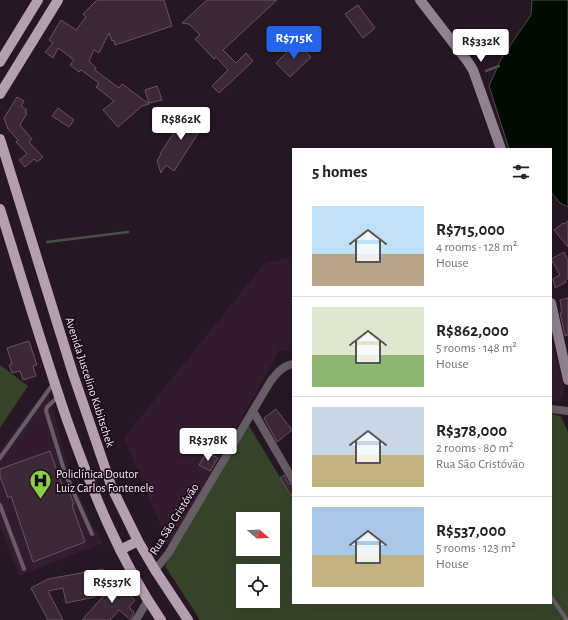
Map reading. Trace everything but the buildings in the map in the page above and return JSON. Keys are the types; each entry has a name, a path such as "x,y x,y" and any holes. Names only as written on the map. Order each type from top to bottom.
{"main road":[{"path":"0,62 38,0"},
{"path":"0,94 58,0"},
{"name":"Avenida Juscelino Kubitschek","path":"0,139 73,374 112,488 138,541 188,620"},
{"path":"0,209 54,382 89,480 120,550 148,600 162,620"},
{"path":"120,550 138,541"}],"street":[{"path":"420,0 473,70 501,148"},
{"path":"552,308 568,380"},
{"name":"Rua São Cristóvão","path":"155,570 168,554 274,377 285,366 292,364"},
{"path":"552,409 568,411"},
{"path":"253,411 292,478"},
{"path":"136,620 148,600"}],"lane":[{"path":"0,458 54,382"},
{"path":"59,395 46,407 46,411 65,472 92,534"},
{"path":"0,505 24,569"},
{"path":"552,598 567,620"}],"shaded area":[{"path":"532,0 568,0 568,207 560,203 552,193 552,148 509,148 489,86 501,59 531,15"},
{"path":"292,256 292,352 280,350 169,546 124,438 264,264"},
{"path":"552,342 565,393 559,402 552,401"},
{"name":"Policlínica Doutor Luiz Carlos Fontenele","path":"47,387 71,478 92,525 103,543 19,576 0,527 0,450"}],"green space":[{"path":"0,365 28,386 0,428"},
{"path":"552,414 561,416 568,432 568,620 200,620 165,566 248,424 292,497 292,604 552,604"}],"waterway":[{"path":"486,71 499,66"},
{"path":"47,242 128,232"}],"place":[{"name":"Policlínica Doutor Luiz Carlos Fontenele","path":"41,500"}]}
